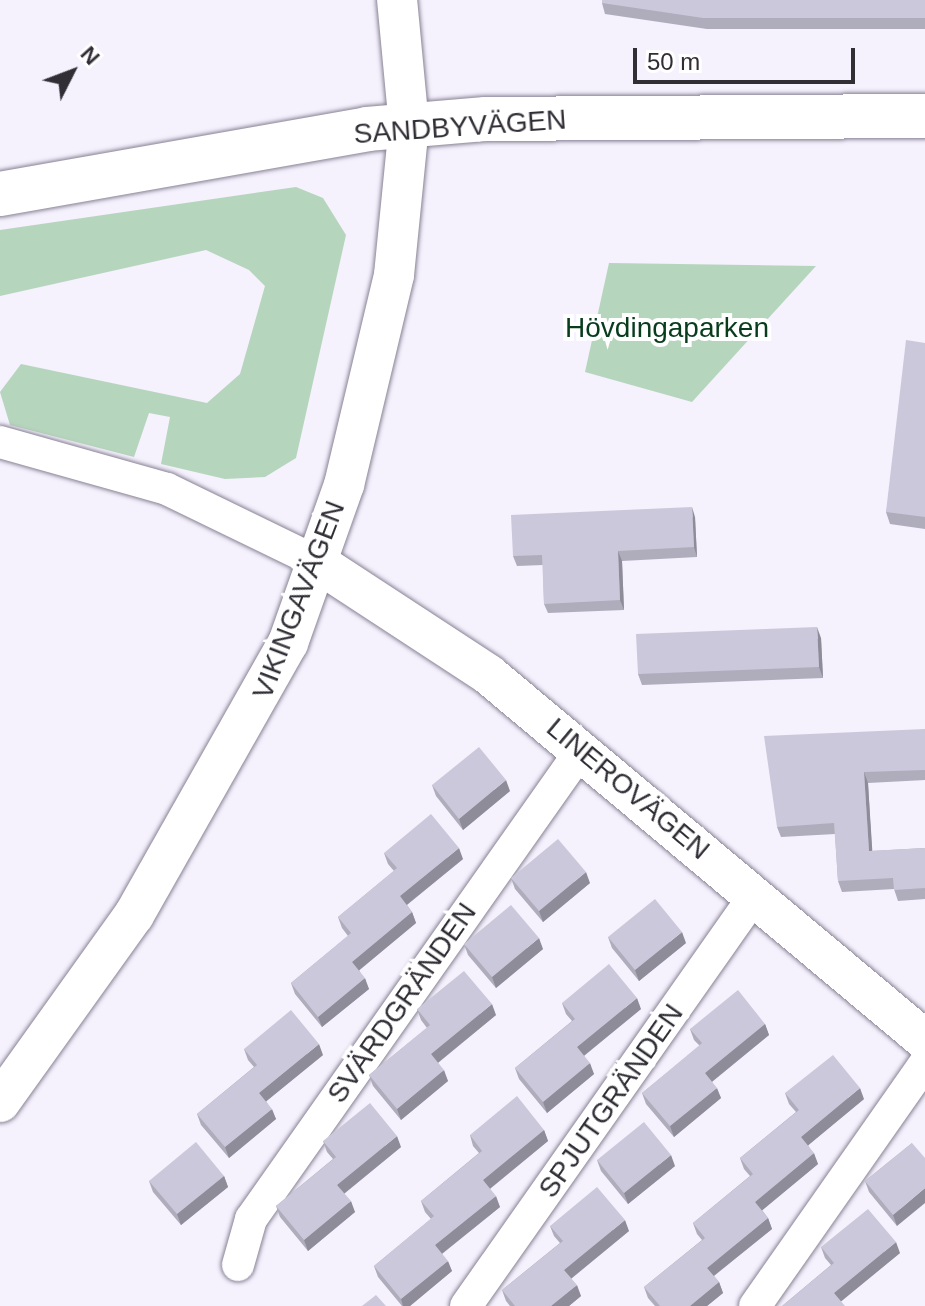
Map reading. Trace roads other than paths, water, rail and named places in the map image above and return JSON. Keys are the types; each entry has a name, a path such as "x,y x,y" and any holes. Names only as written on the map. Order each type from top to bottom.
{"main road":[{"name":"SANDBYVÄGEN","path":"0,194 409,126 925,116"}],"street":[{"name":"VIKINGAVÄGEN","path":"0,1102 196,815 278,666 344,485 377,359 402,221 409,126 397,0"},
{"path":"0,442 167,489 315,561"},
{"name":"LINEROVÄGEN","path":"315,561 403,613 582,749 925,1040"},
{"name":"SVÄRDGRÄNDEN","path":"238,1265 251,1219 582,749"},
{"name":"SPJUTGRÄNDEN","path":"466,1306 755,895"},
{"path":"755,1306 925,1063"}],"park label":[{"name":"Hövdingaparken","path":"667,328"}]}
